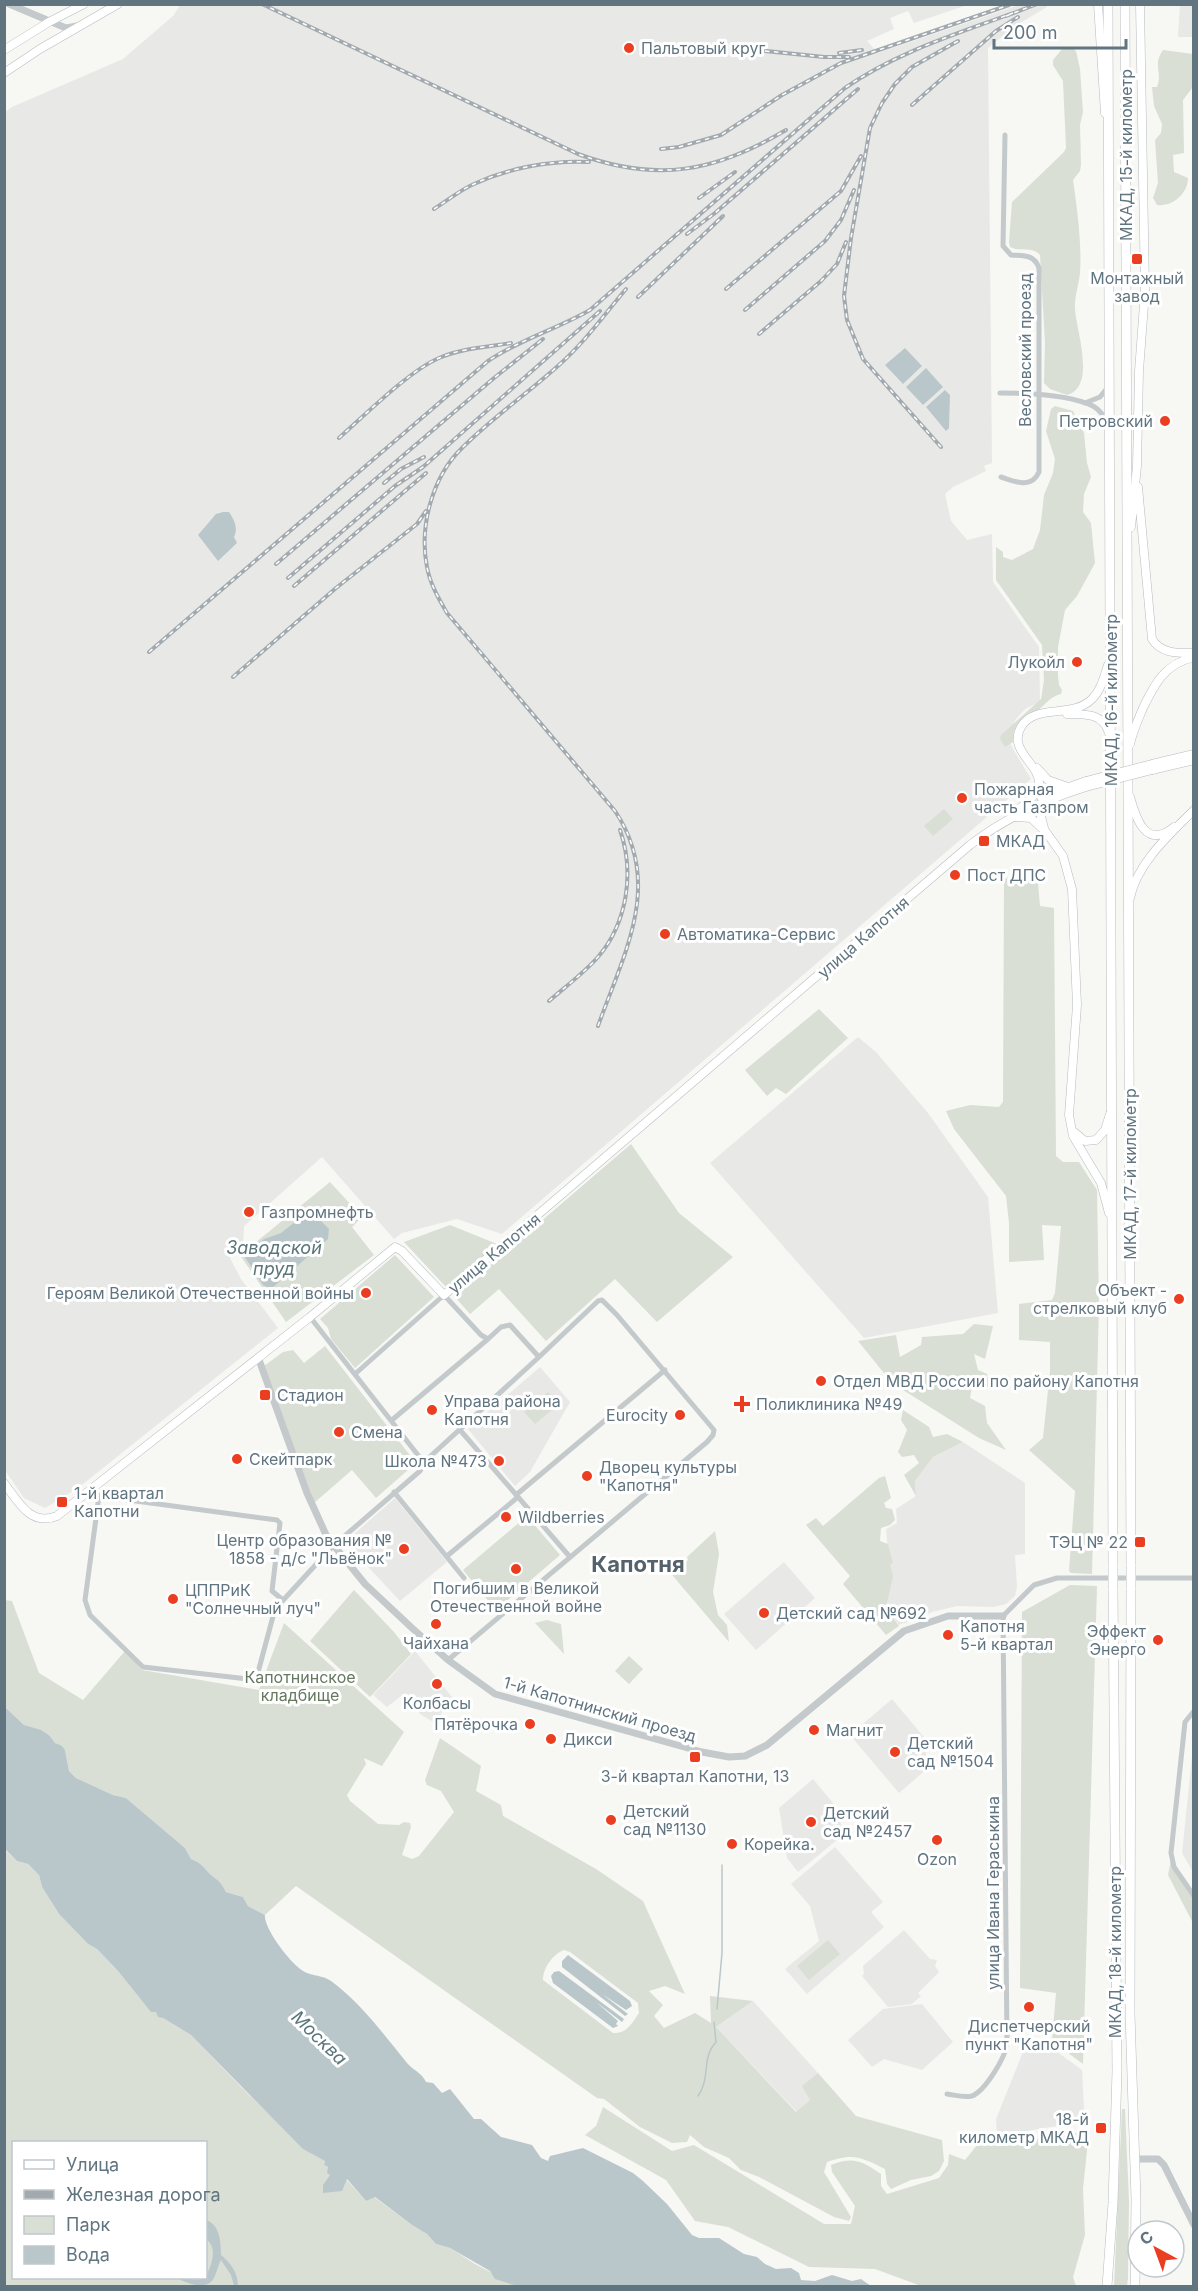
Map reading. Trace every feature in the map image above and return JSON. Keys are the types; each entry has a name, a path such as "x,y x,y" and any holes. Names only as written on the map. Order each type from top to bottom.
{"highway":[{"name":"МКАД, 15-й километр","path":"1125,4 1127,305"},
{"name":"МКАД, 15-й километр","path":"1102,5 1110,168 1110,296"},
{"name":"МКАД, 16-й километр","path":"1110,296 1112,1103"},
{"name":"МКАД, 16-й километр","path":"1127,305 1128,911"},
{"name":"МКАД, 17-й километр","path":"1128,911 1131,1617"},
{"name":"МКАД, 17-й километр","path":"1112,1103 1113,1617"},
{"name":"МКАД, 18-й километр","path":"1107,2286 1113,2214 1117,2071 1113,1617"},
{"name":"МКАД, 18-й километр","path":"1131,1617 1130,2014 1135,2286"}],"main road":[{"path":"4,50 49,22 84,4"},
{"path":"4,73 118,4"},
{"path":"1128,558 1137,466 1139,371 1146,265 1140,4"},
{"path":"1137,466 1152,639 1160,648 1169,652 1194,655"},
{"path":"1128,757 1137,722 1159,677 1173,665 1194,655"},
{"path":"1026,804 1040,786 1038,777 1019,745 1021,727 1038,714 1070,712 1085,705 1097,693 1110,658"},
{"path":"1068,787 1048,780 1033,763 1022,743 1021,734 1028,722 1033,718 1050,715 1090,714 1102,720 1107,726 1111,739"},
{"path":"978,839 990,827 1026,804 1068,787 1152,767 1194,754"},
{"path":"1152,767 1194,760"},
{"path":"978,839 1011,818 1086,784"},
{"path":"1128,790 1138,823 1150,833 1162,834 1169,831 1194,809"},
{"path":"1046,832 1041,813 1051,798"},
{"path":"1128,911 1131,894 1141,870 1194,809"},
{"path":"1011,818 1020,816 1031,818 1046,832 1063,856 1071,876 1077,1005 1070,1125 1073,1136 1101,1183 1113,1231"},
{"name":"улица Капотня","path":"4,1483 24,1510 32,1516 42,1519 57,1516 310,1317 395,1247 402,1251 444,1295 978,839"},
{"path":"1070,1125 1081,1139 1096,1140 1105,1130 1112,1103"}],"street":[{"path":"9,4 49,22 71,28 80,25"},
{"name":"Весловский проезд","path":"1001,477 1023,484 1032,481 1039,472 1039,268 1034,259 1029,256 1011,255 1003,246 1005,135"},
{"path":"1084,403 1100,397 1110,382"},
{"path":"1000,393 1039,394 1084,403 1103,414 1110,434"},
{"path":"355,1374 444,1295 481,1335 488,1339"},
{"path":"99,1496 85,1600 90,1615 143,1667 253,1679 257,1676 275,1609 283,1600 333,1546 420,1471 423,1463 597,1302 602,1300 714,1430 713,1436 448,1660"},
{"path":"310,1317 392,1420 423,1463"},
{"path":"392,1420 501,1327 510,1325 540,1357"},
{"name":"1-й Капотнинский проезд","path":"258,1357 307,1493 322,1529 333,1546 365,1584 448,1660 489,1691 514,1701 702,1752 729,1757 745,1756 778,1737 904,1631 948,1616 1003,1616"},
{"path":"447,1556 664,1370"},
{"path":"460,1430 570,1557"},
{"path":"91,1489 99,1496 277,1520 280,1523 272,1591 283,1600"},
{"path":"394,1492 464,1578"},
{"path":"1003,1616 1034,1585 1057,1578 1194,1578"},
{"name":"улица Ивана Гераськина","path":"947,2094 967,2096 979,2092 1006,2048 1003,1616"},
{"path":"1194,1711 1185,1722 1172,1853 1174,1867 1194,1896"},
{"path":"1134,2159 1158,2159 1164,2165 1194,2225"}],"shaded area":[{"path":"1180,4 1193,5 1193,37 1178,37"},
{"path":"180,5 967,5 914,23 908,11 890,18 894,29 867,41 878,53 1019,5 1046,5 1047,7 1012,28 988,48 992,463 984,466 986,471 953,487 945,494 951,521 967,540 992,534 993,582 1039,647 1040,702 1025,709 1009,731 1010,743 1031,779 502,1234 457,1219 402,1233 394,1239 322,1157 244,1226 243,1246 230,1258 241,1279 278,1328 78,1488 45,1508 24,1498 4,1469 4,113 12,107 123,59 173,16"},
{"path":"858,1037 876,1052 928,1113 988,1197 998,1313 864,1338 710,1163"},
{"path":"540,1367 570,1402 530,1472 515,1486 468,1429"},
{"path":"963,1442 1025,1483 1025,1554 1015,1555 1017,1587 1015,1596 1006,1604 993,1607 957,1606 932,1612 899,1625 887,1608 889,1563 886,1529 897,1523 896,1509 916,1496 915,1481 933,1457"},
{"path":"395,1498 447,1562 400,1601 345,1542"},
{"path":"784,1562 815,1598 756,1650 724,1614"},
{"path":"415,1651 452,1697 435,1723 420,1714 405,1693 387,1707 373,1695"},
{"name":"Детский сад №1504","path":"892,1699 923,1736 928,1768 899,1793 850,1735"},
{"path":"1193,1747 1193,1872 1182,1853"},
{"name":"Детский сад №2457","path":"813,1779 838,1809 843,1835 798,1872 787,1858 779,1808"},
{"path":"835,1847 883,1902 871,1912 884,1927 807,1994 785,1969 819,1941 810,1906 791,1884"},
{"path":"904,1930 930,1959 937,1960 935,1966 939,1972 918,1993 921,1996 912,2004 888,2007 862,1976 863,1966"},
{"path":"753,2001 818,2073 803,2086 810,2100 797,2112 716,2027"},
{"path":"922,2004 953,2042 922,2070 884,2059 872,2067 848,2040 883,2009"},
{"path":"1038,2046 1056,2051 1082,2070 1084,2108 1081,2122 997,2136 996,2119 1025,2047"}],"green space":[{"path":"1071,47 1076,51 1080,69 1083,112 1080,125 1081,165 1080,171 1073,180 1080,250 1080,273 1075,309 1083,356 1083,370 1076,390 1067,395 1050,389 1044,383 1045,343 1040,255 1034,251 1010,247 1009,242 1012,202 1066,148 1063,81 1053,65 1053,60 1062,49"},
{"path":"1163,50 1193,54 1193,87 1183,100 1184,153 1173,155 1174,172 1188,178 1187,184 1182,194 1174,201 1157,205 1153,198 1158,183 1155,140 1161,133 1162,124 1154,106 1152,87 1157,87 1159,81 1158,60"},
{"path":"1055,406 1073,411 1084,433 1091,477 1084,494 1083,512 1091,523 1095,563 1077,596 1065,610 1058,647 1058,676 1061,694 1051,698 1020,722 1015,729 1013,742 1005,747 1000,739 1001,735 1041,699 1044,680 1042,645 996,580 996,547 1003,552 1003,557 1012,560 1033,549 1040,530 1044,495 1053,473 1055,459 1046,431 1051,409"},
{"path":"944,809 953,819 933,836 924,826"},
{"path":"1031,869 1037,872 1040,906 1054,908 1056,1156 1063,1162 1079,1162 1097,1190 1099,1306 1092,1574 1069,1571 1075,1491 1029,1450 1043,1438 1050,1371 1050,1342 1019,1340 1019,1304 1052,1300 1055,1293 1061,1226 1042,1225 1044,1260 1009,1262 1006,1196 954,1129 946,1111 970,1105 999,1107 1003,1102 1004,879"},
{"path":"819,1009 848,1038 786,1094 776,1088 767,1096 745,1070"},
{"path":"631,1144 679,1213 733,1257 657,1322 615,1279 546,1341 499,1289 470,1314 454,1296"},
{"path":"330,1182 362,1217 352,1227 374,1255 286,1322 240,1255"},
{"path":"450,1225 497,1244 446,1287 404,1242"},
{"path":"395,1255 434,1297 355,1368 331,1339 328,1328 320,1319"},
{"path":"974,1324 993,1326 985,1359 974,1354 978,1370 987,1374 989,1387 972,1386 970,1398 985,1406 987,1423 1006,1450 979,1438 892,1383 858,1341 896,1335 900,1357 921,1345 922,1337 963,1334"},
{"name":"Смена","path":"325,1346 416,1463 376,1498 352,1470 314,1503 264,1366 283,1352 293,1350 304,1363"},
{"path":"548,1392 559,1404 535,1424 524,1412"},
{"path":"903,1410 929,1427 933,1437 947,1434 963,1442 933,1457 915,1481 916,1496 904,1475 919,1463 914,1455 902,1457 898,1452 907,1430 901,1420"},
{"path":"885,1476 891,1498 884,1503 886,1508 892,1509 895,1520 890,1525 881,1528 880,1541 888,1544 893,1563 890,1564 893,1576 886,1608 899,1626 886,1635 843,1584 850,1576 806,1525 816,1518 823,1526 879,1478"},
{"path":"527,1516 560,1555 496,1610 463,1570"},
{"path":"715,1531 719,1554 713,1592 718,1615 727,1625 729,1642 672,1572 688,1560 687,1557"},
{"path":"1070,1585 1097,1586 1083,2064 1052,2041 1056,1993 1020,1988 1022,1612"},
{"path":"354,1590 394,1632 411,1654 370,1697 310,1641"},
{"name":"Капотнинское кладбище","path":"4,1600 12,1601 39,1673 83,1700 125,1651 142,1670 259,1690 284,1623 404,1732 382,1766 364,1758 366,1764 347,1795 350,1801 378,1824 410,1823 411,1827 402,1855 412,1859 419,1856 454,1812 441,1791 427,1785 425,1780 440,1738 481,1766 476,1791 501,1805 503,1816 596,1869 643,1901 685,1994 665,1986 649,1991 663,2005 654,2016 664,2028 695,2013 711,2023 710,1996 753,2001 716,2027 796,2112 810,2100 802,2086 818,2073 856,2116 942,2140 944,2161 939,2171 931,2176 911,2180 891,2189 887,2184 885,2169 869,2162 851,2157 827,2162 824,2172 851,2217 849,2221 834,2217 759,2177 741,2170 729,2158 704,2147 690,2135 687,2142 672,2143 640,2127 604,2099 597,2098 296,1886 265,1915 248,1906 243,1897 226,1892 222,1885 200,1864 191,1859 185,1848 126,1798 113,1795 76,1778 69,1771 65,1750 50,1736 24,1725 5,1707","holes":["564,1950 570,1952 638,2003 639,2013 626,2030 613,2033 543,1980 547,1966 553,1958"]},
{"path":"547,1620 561,1624 564,1654 535,1623"},
{"path":"629,1656 643,1669 629,1684 615,1671"},
{"path":"4,1849 17,1861 28,1864 39,1875 42,1887 59,1914 88,1944 97,1949 139,1997 163,2018 191,2035 290,2134 325,2161 324,2165 328,2167 331,2175 324,2185 346,2179 366,2201 374,2197 427,2234 436,2244 450,2248 517,2286 5,2286"},
{"path":"1172,1855 1174,1868 1193,1896 1193,1923 1168,1875"},
{"path":"828,1940 840,1954 809,1980 797,1966"},
{"path":"603,2107 672,2151 694,2145 824,2224 851,2224 855,2206 832,2172 831,2165 839,2162 857,2161 881,2174 881,2186 887,2194 939,2178 948,2165 949,2154 965,2160 982,2139 999,2144 1089,2131 1083,2189 1085,2235 1073,2277 1076,2286 921,2286 875,2269 809,2267 728,2227 695,2221 666,2180 585,2135 596,2126"},
{"path":"1122,2109 1125,2109 1129,2201 1129,2219 1126,2219 1126,2279 1128,2279 1127,2286 1114,2286"}],"water":[{"path":"905,348 922,366 903,384 885,365"},
{"path":"926,368 943,387 923,405 906,387"},
{"path":"945,390 950,395 949,428 946,431 926,407"},
{"path":"229,512 234,521 236,531 234,537 237,543 218,561 198,535 216,514"},
{"name":"Заводской пруд","path":"310,1210 329,1229 328,1239 271,1289 263,1285 243,1254 264,1239 281,1233"},
{"name":"Москва","path":"5,1707 24,1725 41,1730 55,1743 62,1746 65,1750 69,1771 76,1778 113,1795 126,1798 185,1848 191,1859 200,1864 222,1885 226,1892 243,1897 248,1906 265,1915 274,1938 301,1970 328,1979 335,1984 364,2012 426,2082 433,2083 442,2093 450,2089 474,2119 481,2119 501,2137 532,2145 541,2158 548,2161 550,2156 583,2148 633,2173 667,2204 692,2235 699,2238 719,2238 744,2254 757,2257 776,2269 791,2268 799,2273 801,2280 815,2281 832,2275 852,2281 861,2279 871,2286 517,2286 495,2279 490,2271 450,2248 436,2244 427,2234 375,2197 366,2201 347,2179 342,2191 323,2193 323,2185 330,2175 327,2173 328,2167 324,2165 325,2161 303,2149 191,2035 158,2017 156,2012 151,2012 118,1971 59,1914 42,1887 39,1875 28,1864 17,1861 5,1849"},
{"path":"568,1955 630,2001 632,2006 626,2010 602,1994 628,2014 625,2016 562,1967 562,1961"},
{"path":"559,1971 624,2019 622,2022 596,2002 618,2021 616,2024 618,2026 613,2028 553,1983 551,1976 554,1972"},
{"path":"207,2220 217,2230 221,2255 233,2269 238,2286 234,2286 231,2275 221,2260 214,2278 207,2284 192,2284 180,2279 207,2279 213,2251 207,2240"}],"waterway":[{"path":"717,2009 722,1953 722,1865"},
{"path":"698,2096 704,2082 711,2048 716,2042 714,2022"}],"railway":[{"path":"262,4 578,154 607,163 634,168 685,169 735,156 786,130"},
{"path":"1006,16 1037,4"},
{"path":"661,149 679,147 721,135 782,95 841,63 1009,5"},
{"path":"149,652 488,361 590,310 845,88 905,54 1013,13"},
{"path":"912,105 996,31 1018,17"},
{"path":"941,447 863,359 847,320 844,296 851,238 870,128 882,103 895,84 912,67 958,41"},
{"path":"756,50 824,57 849,57"},
{"path":"839,53 862,50"},
{"path":"687,234 715,213 858,89"},
{"path":"726,289 841,191 861,156"},
{"path":"434,209 469,186 487,178 530,166 589,162"},
{"path":"699,198 735,172"},
{"path":"745,310 825,241 841,220 854,190"},
{"path":"638,297 723,216"},
{"path":"759,334 821,281 837,264 846,242"},
{"path":"598,1026 619,972 635,918 638,892 637,865 629,838 615,811 447,613 428,573 425,536 430,503 443,473 452,460 485,426 568,356 586,338 626,289"},
{"path":"288,578 395,486 423,467 600,311"},
{"path":"276,564 543,339"},
{"path":"339,438 388,394 427,364 457,352 511,343"},
{"path":"384,483 401,469 424,457"},
{"path":"294,586 426,473"},
{"path":"233,677 336,588 417,524 426,511"},
{"path":"549,1001 593,963 616,929 626,897 627,880 625,846 620,830"}],"place":[{"name":"Пальтовый круг","path":"629,48"},
{"name":"Монтажный завод","path":"1137,259"},
{"name":"Петровский","path":"1165,421"},
{"name":"Лукойл","path":"1077,662"},
{"name":"Пожарная часть Газпром","path":"962,798"},
{"name":"МКАД","path":"984,841"},
{"name":"Пост ДПС","path":"955,875"},
{"name":"Автоматика-Сервис","path":"665,934"},
{"name":"Газпромнефть","path":"249,1212"},
{"name":"Героям Великой Отечественной войны","path":"366,1293"},
{"name":"Объект - стрелковый клуб","path":"1179,1299"},
{"name":"Отдел МВД России по району Капотня","path":"821,1381"},
{"name":"Стадион","path":"265,1395"},
{"name":"Поликлиника №49","path":"742,1404"},
{"name":"Управа района Капотня","path":"432,1410"},
{"name":"Eurocity","path":"680,1415"},
{"name":"Смена","path":"339,1432"},
{"name":"Скейтпарк","path":"237,1459"},
{"name":"Школа №473","path":"499,1461"},
{"name":"Дворец культуры \"Капотня\"","path":"587,1476"},
{"name":"1-й квартал Капотни","path":"62,1502"},
{"name":"Wildberries","path":"506,1517"},
{"name":"ТЭЦ № 22","path":"1140,1542"},
{"name":"Центр образования № 1858 - д/с \"Львёнок\"","path":"404,1549"},
{"name":"Погибшим в Великой Отечественной войне","path":"516,1569"},
{"name":"ЦППРиК \"Солнечный луч\"","path":"173,1599"},
{"name":"Детский сад №692","path":"764,1613"},
{"name":"Чайхана","path":"436,1624"},
{"name":"Капотня 5-й квартал","path":"948,1635"},
{"name":"Эффект Энерго","path":"1158,1640"},
{"name":"Колбасы","path":"437,1684"},
{"name":"Пятёрочка","path":"530,1724"},
{"name":"Магнит","path":"814,1730"},
{"name":"Дикси","path":"551,1739"},
{"name":"Детский сад №1504","path":"895,1752"},
{"name":"3-й квартал Капотни, 13","path":"695,1757"},
{"name":"Детский сад №1130","path":"611,1820"},
{"name":"Детский сад №2457","path":"811,1822"},
{"name":"Ozon","path":"937,1840"},
{"name":"Корейка.","path":"732,1844"},
{"name":"Диспетчерский пункт \"Капотня\"","path":"1029,2007"},
{"name":"18-й километр МКАД","path":"1101,2128"}],"district":[{"name":"Капотня","path":"638,1564"}]}
